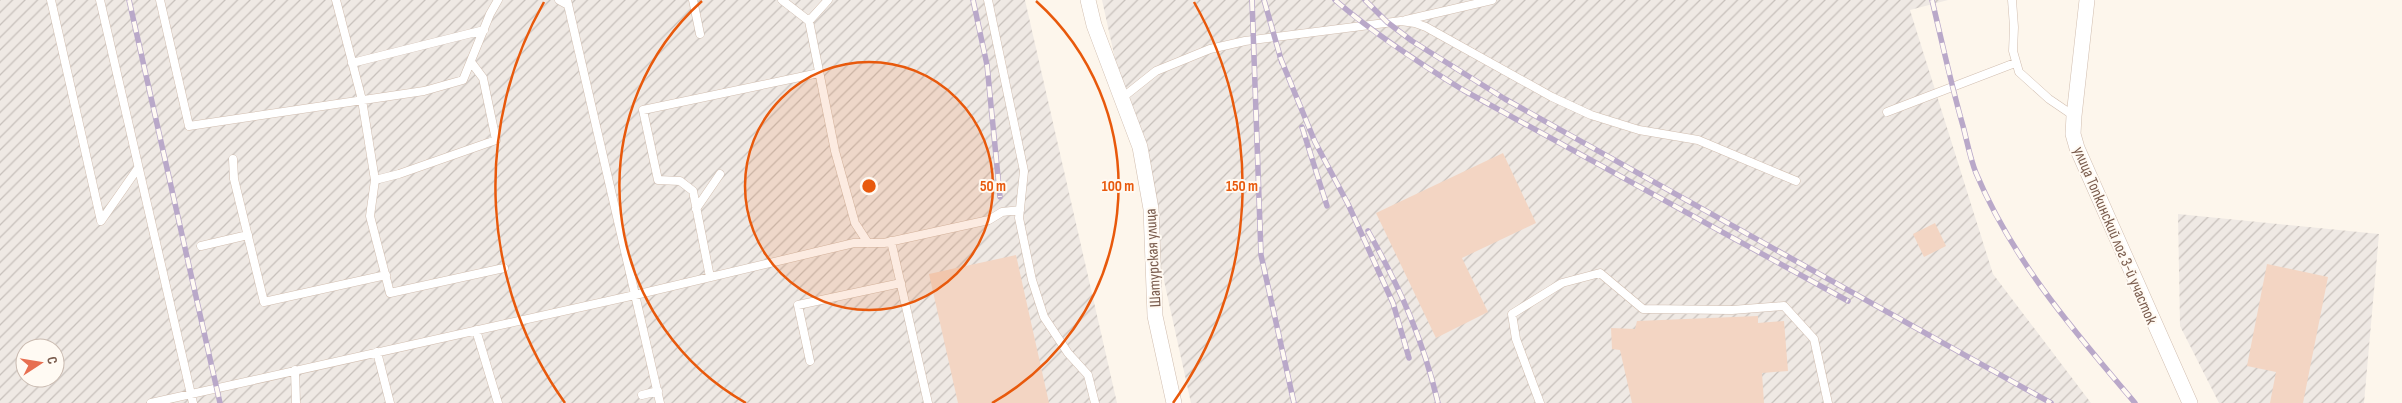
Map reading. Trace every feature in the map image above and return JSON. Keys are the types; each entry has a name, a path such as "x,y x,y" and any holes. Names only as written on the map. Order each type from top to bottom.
{"street":[{"name":"Шатурская улица","path":"1088,0 1094,25 1140,147 1151,209 1155,316 1174,403"},
{"name":"улица Топкинский лог 3-й участок","path":"2087,0 2073,134 2082,163 2190,403"}],"lane":[{"path":"51,0 101,221 138,168"},
{"path":"100,0 193,403"},
{"path":"160,0 190,126 424,91 463,80 498,0"},
{"path":"336,0 362,100 375,180 370,216 390,293 504,268"},
{"path":"559,0 567,3 660,403"},
{"path":"693,0 700,34"},
{"path":"782,0 809,21 835,151 855,223 868,243"},
{"path":"809,21 828,0"},
{"path":"988,0 1024,171 1020,225 1032,280 1044,317 1068,353 1088,375 1095,403"},
{"path":"1122,98 1156,71 1210,49 1245,41 1401,21 1492,0"},
{"path":"2012,0 2015,63 2026,80 2074,116"},
{"path":"1401,21 1426,27 1552,97 1591,115 1639,130 1698,140 1796,181"},
{"path":"352,63 484,30"},
{"path":"375,180 399,174 496,140 483,78 471,62"},
{"path":"1887,112 2015,63"},
{"path":"710,277 693,191 680,181 658,180 643,110 819,73"},
{"path":"233,159 234,179 264,302 386,276"},
{"path":"696,209 720,174"},
{"path":"151,403 635,295 854,243 891,242 989,220 1002,212 1020,210"},
{"path":"201,246 248,235"},
{"path":"891,242 928,403"},
{"path":"1540,403 1516,339 1512,314 1562,283 1600,273 1642,310 1732,310 1784,306 1814,338 1828,403"},
{"path":"810,361 798,305 900,282"},
{"path":"476,330 498,403"},
{"path":"378,352 390,403"},
{"path":"294,370 296,403"},
{"path":"642,395 658,392"}],"shaded area":[{"path":"0,0 1025,0 1117,403 0,403"},
{"path":"1102,0 1948,0 1910,10 1993,274 2091,403 1191,403"},
{"path":"2178,214 2379,234 2364,403 2219,403 2180,326"}],"building":[{"path":"1503,153 1536,223 1462,258 1488,312 1436,338 1376,213"},
{"path":"1935,223 1946,246 1924,257 1913,234"},
{"path":"1016,255 1049,403 958,403 929,274"},
{"path":"2267,264 2328,277 2303,403 2270,403 2276,372 2247,366"},
{"path":"1758,316 1758,323 1784,321 1788,371 1762,373 1764,403 1632,403 1620,350 1612,349 1611,328 1635,329 1637,321"}],"railway":[{"path":"129,0 220,403"},
{"path":"973,0 987,65 1000,197"},
{"path":"1252,0 1261,255 1294,403"},
{"path":"1264,0 1282,63"},
{"path":"1335,0 1397,48 1463,90 1848,301"},
{"path":"1365,0 1387,22 1412,41 1505,99 2051,403"},
{"path":"1932,0 1972,161 1991,205 2026,265 2047,294 2135,403"},
{"path":"1280,57 1315,142 1348,204 1393,303 1409,358"},
{"path":"1302,127 1327,206"},
{"path":"1368,231 1390,273 1418,335 1438,403"}]}
